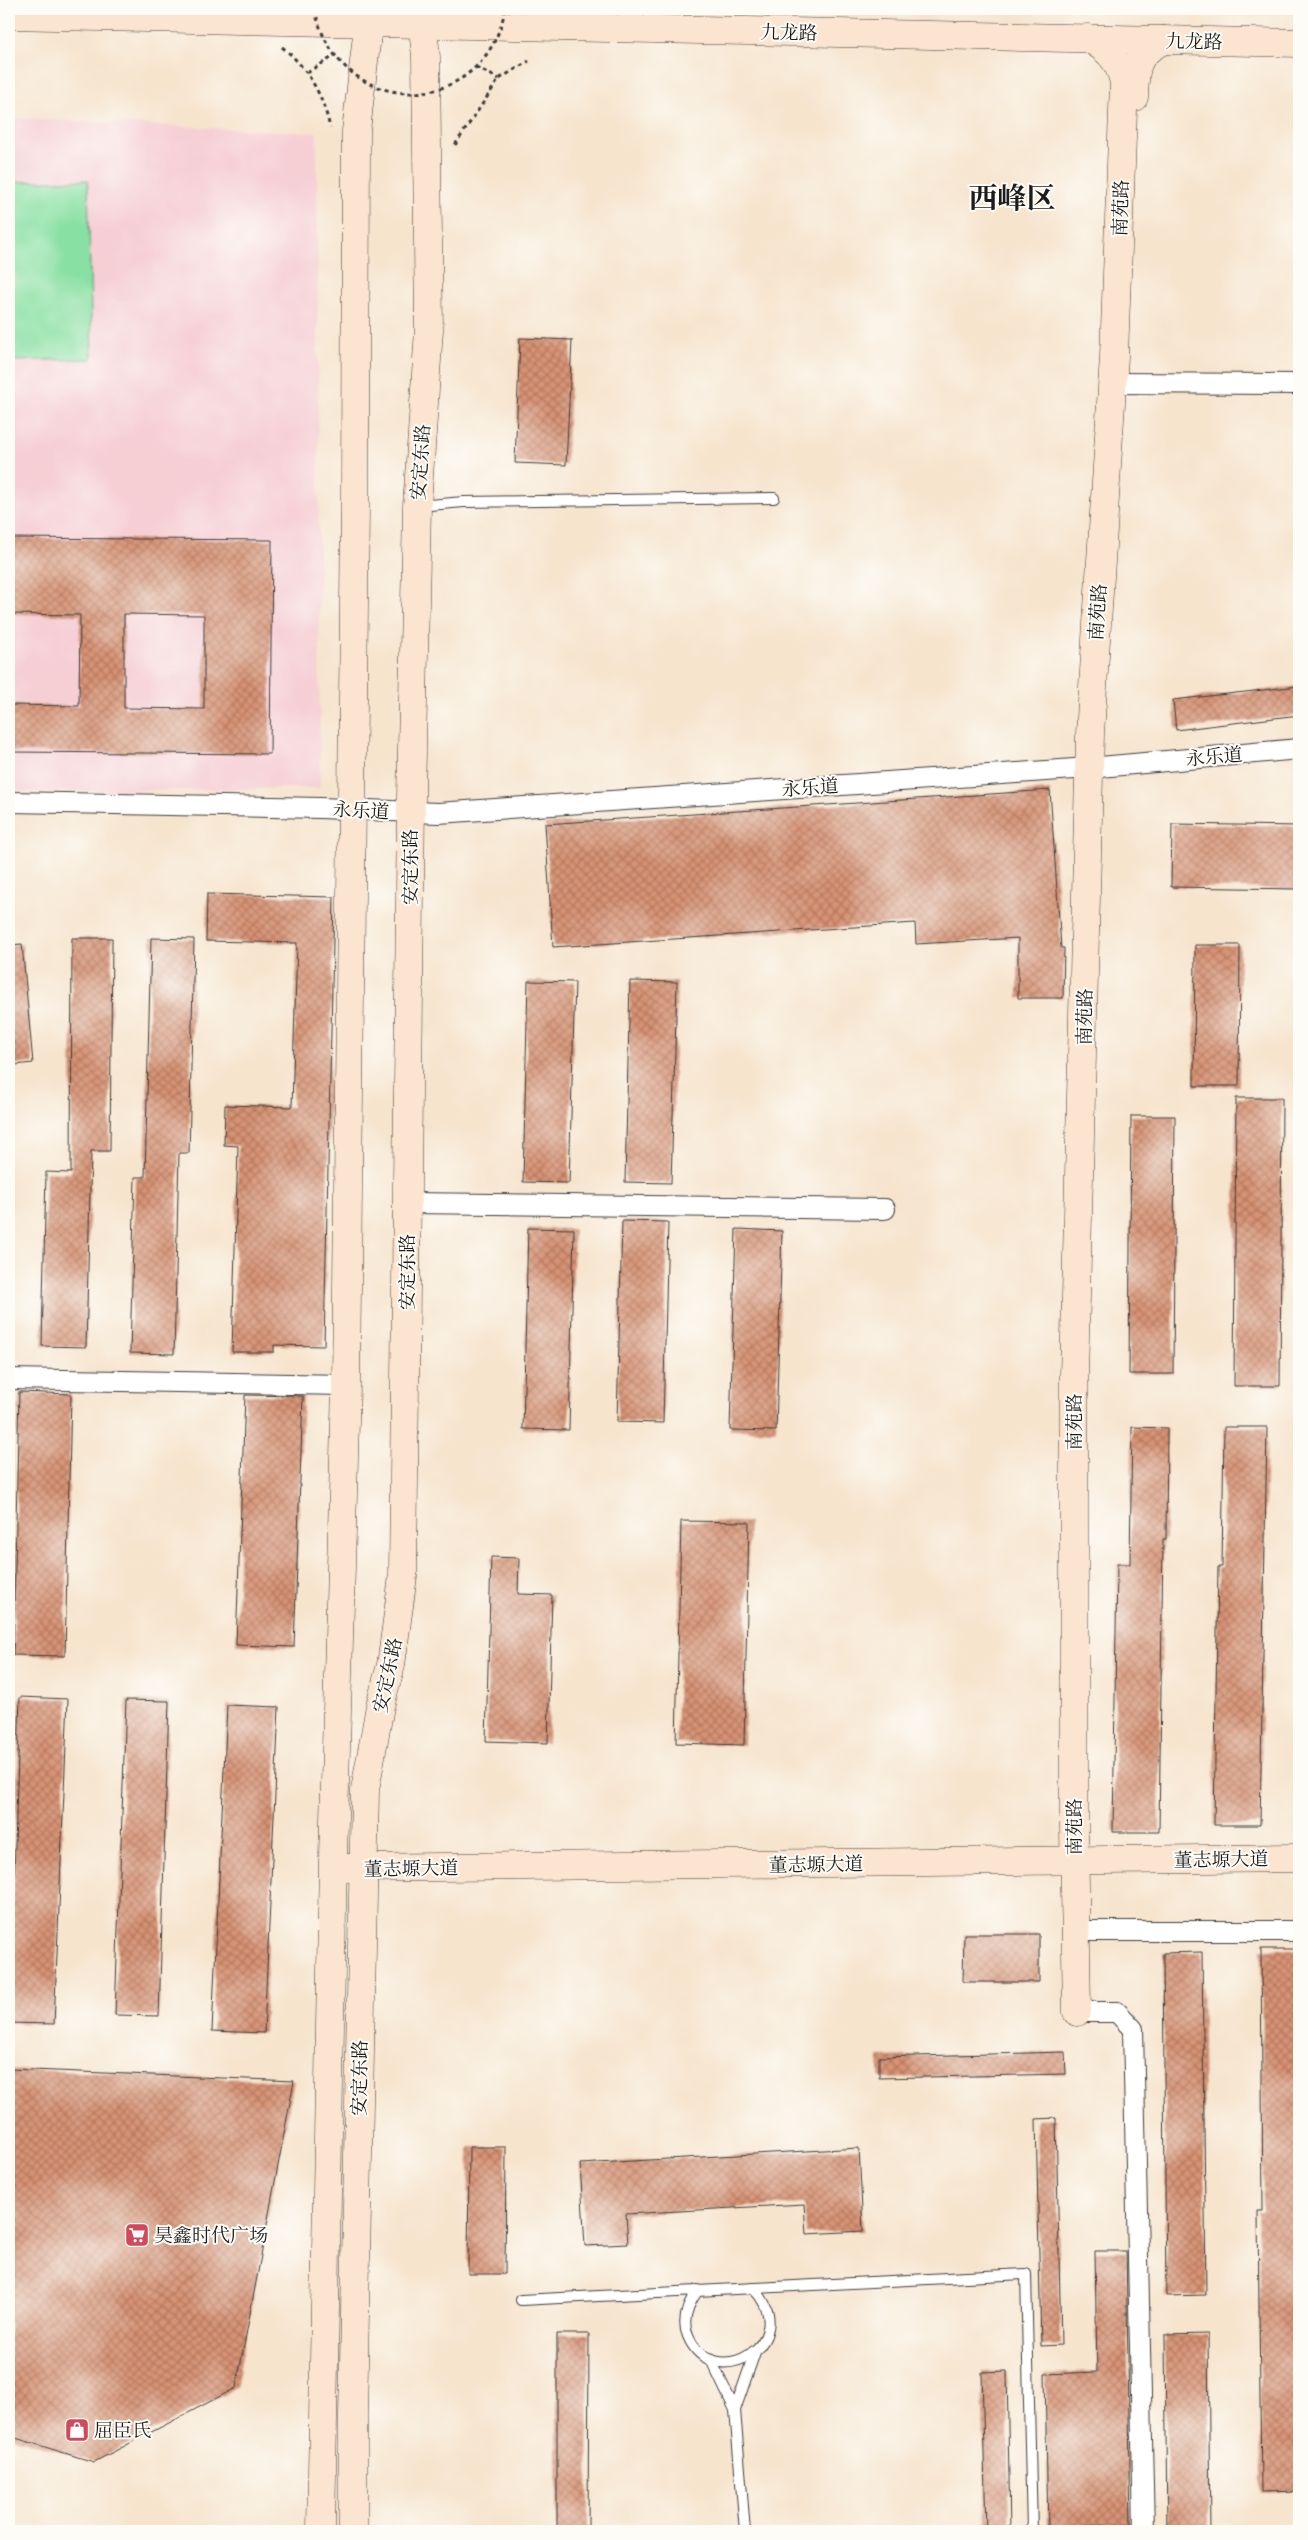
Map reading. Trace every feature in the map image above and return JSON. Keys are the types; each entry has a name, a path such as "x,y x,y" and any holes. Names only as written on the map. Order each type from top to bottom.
{"main road":[{"name":"九龙路","path":"9,15 422,16 1299,44"},
{"name":"安定东路","path":"321,2531 333,1863 346,1385 355,506 356,131 370,16"},
{"name":"安定东路","path":"353,2531 353,2407 365,1790 380,1706 391,1665 403,1576 411,812 417,506 429,330 426,57 422,16"},
{"name":"南苑路","path":"1088,38 1101,45 1116,61 1122,70 1124,83 1117,383"},
{"name":"南苑路","path":"1082,2012 1079,1855 1084,1376 1094,767 1136,69 1139,59 1147,49 1164,40"},
{"name":"董志塬大道","path":"1079,1855 1299,1846"},
{"name":"董志塬大道","path":"333,1863 1079,1855 1299,1858"}],"street":[{"path":"1117,383 1299,384"},
{"name":"永乐道","path":"9,802 448,812 1094,767 1299,749"},
{"path":"408,1203 885,1209"},
{"path":"9,1379 346,1385"},
{"path":"1081,1931 1299,1931"},
{"path":"1082,2012 1117,2012 1133,2029 1144,2531"}],"lane":[{"path":"417,506 464,502 774,498"},
{"path":"521,2300 1026,2274 1032,2531"},
{"path":"712,2360 735,2362 746,2358 756,2351 763,2342 768,2331 768,2319 764,2302 753,2288"},
{"path":"698,2290 688,2306 685,2323 693,2345 712,2360 735,2410 746,2531"},
{"path":"735,2410 756,2351"}],"path":[{"path":"315,9 324,41 334,56 360,80 385,90 411,93 446,86 476,67 497,38 505,9"},
{"path":"276,43 296,60 307,73 318,91 331,132"},
{"path":"307,73 334,56"},
{"path":"455,145 499,79 529,61"},
{"path":"476,67 499,79"}],"shaded area":[{"path":"9,118 317,133 320,788 9,792"}],"green space":[{"path":"88,180 92,359 9,361 9,182"}],"building":[{"path":"520,338 572,340 566,465 515,463"},
{"path":"9,538 272,540 270,754 9,752 9,705 79,706 80,615 9,614","holes":["124,614 204,615 204,709 124,708"]},
{"path":"1299,686 1299,715 1176,730 1173,700"},
{"path":"1050,790 1061,948 1064,948 1063,998 1018,998 1018,938 916,944 915,923 553,947 545,824"},
{"path":"1172,824 1299,826 1299,889 1171,887"},
{"path":"207,894 334,897 324,1346 274,1345 274,1352 232,1352 238,1146 224,1145 225,1105 292,1107 297,943 206,941"},
{"path":"72,938 112,938 110,1151 91,1151 86,1347 42,1346 46,1172 71,1173"},
{"path":"151,938 194,939 189,1153 179,1153 174,1354 130,1353 135,1177 145,1177"},
{"path":"22,944 33,1063 15,1065 9,999 9,945"},
{"path":"1195,945 1240,945 1239,1086 1194,1086"},
{"path":"528,981 575,982 569,1183 523,1182"},
{"path":"630,981 677,982 671,1183 625,1182"},
{"path":"1236,1098 1282,1098 1280,1386 1234,1386"},
{"path":"1131,1116 1175,1116 1173,1374 1129,1374"},
{"path":"622,1221 668,1222 663,1423 617,1422"},
{"path":"528,1228 574,1229 569,1430 523,1429"},
{"path":"736,1229 782,1231 776,1431 730,1430"},
{"path":"19,1392 71,1394 65,1656 13,1655"},
{"path":"245,1395 303,1396 294,1647 236,1645"},
{"path":"1132,1427 1167,1428 1166,1539 1163,1539 1159,1832 1113,1832 1117,1564 1130,1564"},
{"path":"1224,1427 1267,1427 1260,1825 1214,1825 1218,1567 1222,1567"},
{"path":"681,1521 749,1522 744,1745 676,1743"},
{"path":"491,1557 519,1558 518,1594 552,1595 548,1743 486,1741"},
{"path":"20,1697 68,1699 54,2024 9,2023"},
{"path":"126,1700 169,1701 159,2016 115,2015"},
{"path":"227,1705 279,1707 264,2033 212,2031"},
{"path":"964,1934 1039,1934 1039,1982 963,1982"},
{"path":"1261,1949 1299,1949 1299,2491 1261,2492 1258,2211 1263,2211"},
{"path":"1202,1952 1206,2295 1166,2296 1163,1953"},
{"path":"1065,2052 1066,2074 879,2078 879,2057"},
{"name":"昊鑫时代广场","path":"9,2069 294,2081 236,2388 94,2462 9,2436"},
{"path":"1056,2118 1061,2345 1041,2346 1036,2119"},
{"path":"469,2147 506,2147 505,2274 468,2274"},
{"path":"859,2148 863,2231 806,2234 804,2204 626,2214 628,2244 585,2246 580,2164"},
{"path":"1095,2251 1126,2251 1131,2525 1066,2526 1066,2531 1048,2531 1045,2374 1097,2372"},
{"path":"557,2334 589,2334 588,2531 557,2531"},
{"path":"1208,2334 1210,2531 1167,2531 1165,2335"},
{"path":"1007,2371 1010,2531 986,2531 982,2372"}],"place":[{"name":"昊鑫时代广场","path":"137,2235"},
{"name":"屈臣氏","path":"77,2430"}],"district":[{"name":"西峰区","path":"1012,198"}]}
